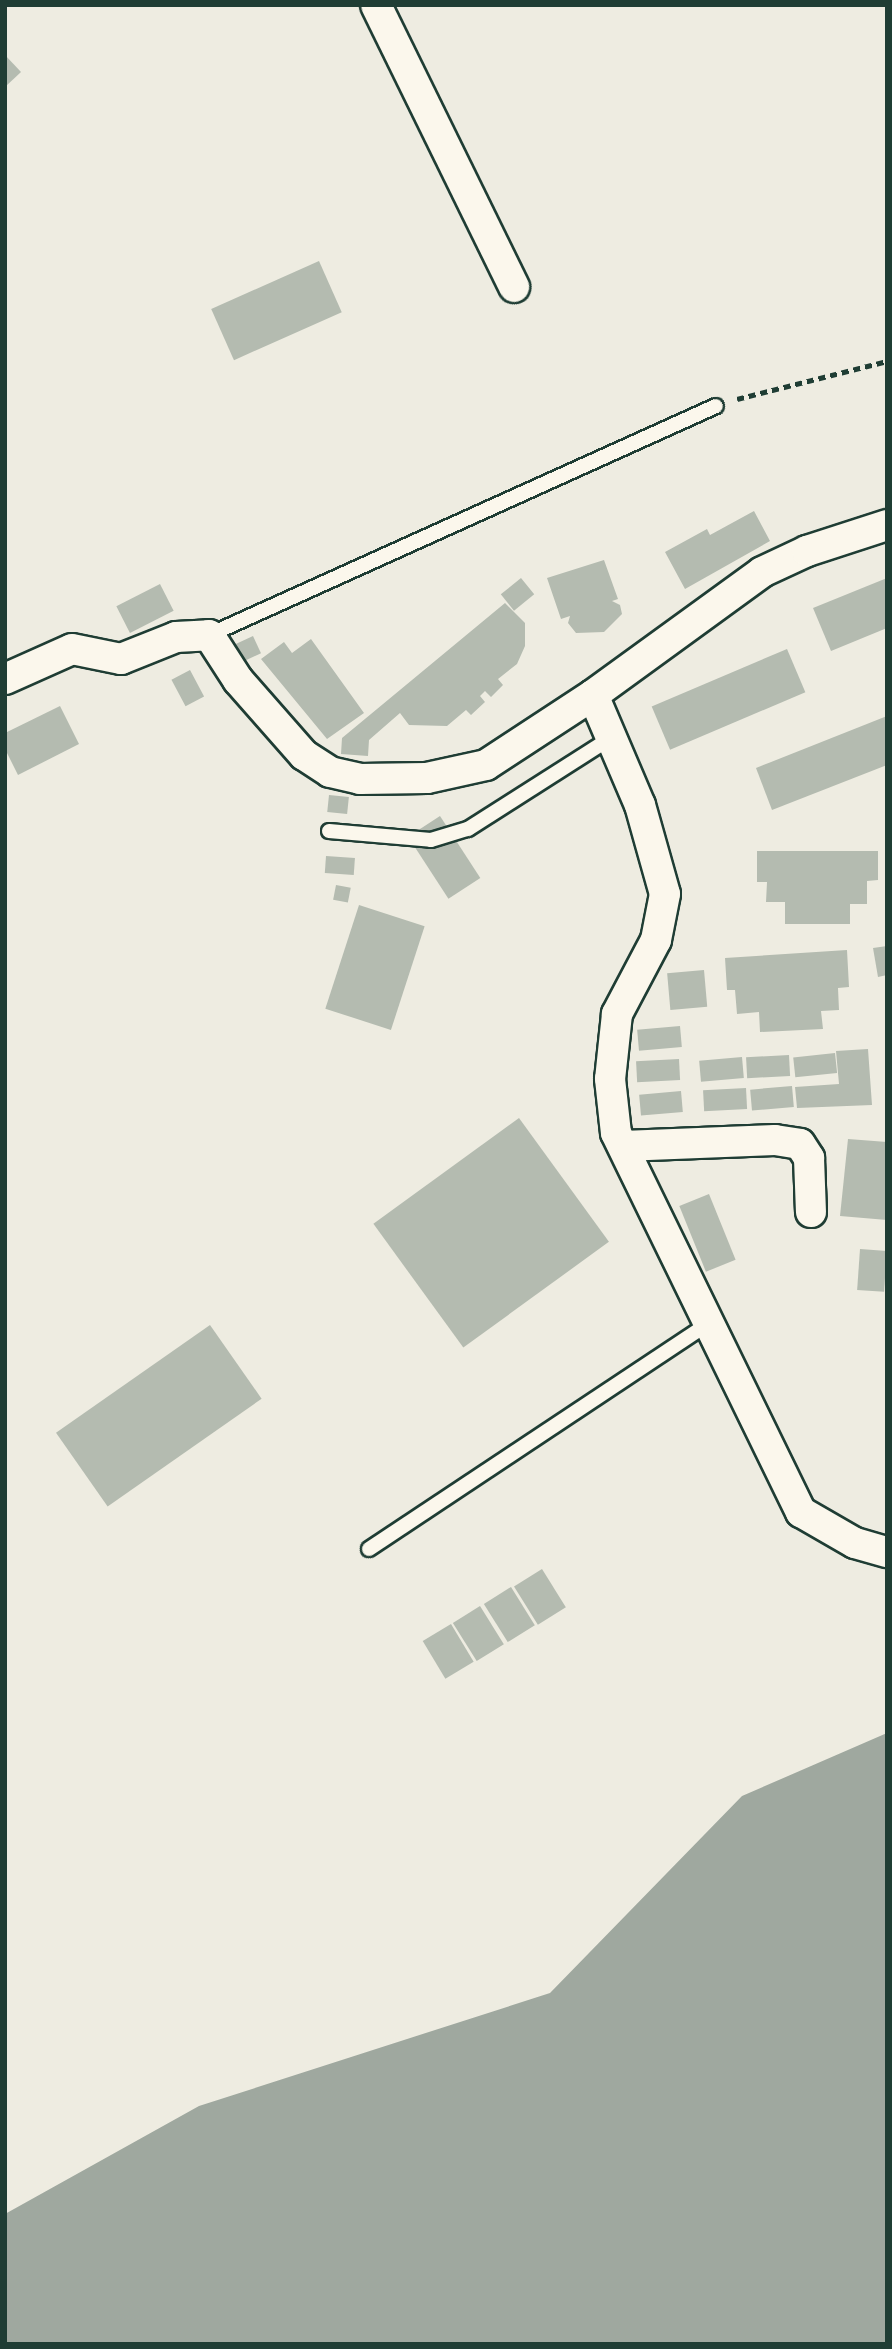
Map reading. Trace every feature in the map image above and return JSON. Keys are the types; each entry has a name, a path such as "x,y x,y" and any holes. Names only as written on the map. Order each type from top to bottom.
{"street":[{"path":"376,5 514,287"},
{"path":"5,679 72,649 121,659 176,638 209,635 239,680 304,755 330,772 360,779 428,778 486,765 593,695 762,572 807,551 887,525"},
{"path":"593,695 640,805 664,894 656,940 617,1014 610,1079 616,1133 801,1512 855,1543 887,1552"},
{"path":"622,1146 775,1140 800,1144 809,1158 811,1212"}],"lane":[{"path":"209,635 716,406"},
{"path":"329,831 431,840 468,829 611,738"},
{"path":"369,1549 710,1322"}],"path":[{"path":"716,406 887,361"}],"shaded area":[{"path":"887,1733 887,2344 5,2344 5,2214 199,2106 550,1993 742,1796"}],"building":[{"path":"5,55 21,72 5,87"},
{"path":"319,261 342,312 234,360 211,309"},
{"path":"754,511 770,541 685,589 665,552 707,529 710,535"},
{"path":"604,560 618,599 612,601 620,605 622,614 604,632 576,633 568,623 570,616 561,619 547,578"},
{"path":"521,578 534,594 514,611 501,594"},
{"path":"887,578 887,628 831,651 813,608"},
{"path":"160,584 174,611 130,633 116,606"},
{"path":"505,603 525,623 525,646 517,664 498,679 503,685 491,697 485,691 480,696 485,702 471,715 466,710 447,726 409,725 400,713 369,740 368,756 341,754 342,738"},
{"path":"253,636 261,653 244,661 236,644"},
{"path":"311,639 364,713 327,739 261,659 284,642 292,653"},
{"path":"787,649 805,692 670,750 652,706"},
{"path":"190,670 204,696 186,706 171,680"},
{"path":"60,706 79,744 18,775 5,749 5,733"},
{"path":"887,716 887,765 772,810 756,768"},
{"path":"329,795 349,797 347,814 327,812"},
{"path":"440,816 480,878 448,899 408,837"},
{"path":"757,851 878,851 878,880 867,881 867,904 850,904 850,924 785,924 785,902 766,902 767,882 757,882"},
{"path":"326,856 355,858 354,875 325,873"},
{"path":"336,885 351,888 348,903 333,900"},
{"path":"359,905 425,926 391,1030 325,1009"},
{"path":"887,946 887,975 878,977 873,948"},
{"path":"847,950 849,987 838,988 839,1010 821,1011 823,1029 760,1032 759,1012 737,1014 735,990 727,990 725,958"},
{"path":"704,970 707,1007 670,1010 667,973"},
{"path":"680,1026 682,1047 639,1051 637,1030"},
{"path":"868,1049 872,1105 797,1108 795,1087 839,1084 836,1051"},
{"path":"835,1053 837,1073 795,1077 793,1057"},
{"path":"789,1055 790,1076 747,1078 746,1057"},
{"path":"742,1057 744,1078 701,1082 699,1061"},
{"path":"679,1059 680,1080 637,1082 636,1061"},
{"path":"792,1086 794,1107 752,1111 750,1090"},
{"path":"746,1088 747,1109 704,1111 703,1090"},
{"path":"681,1091 683,1112 641,1116 639,1095"},
{"path":"519,1118 609,1242 463,1348 373,1224"},
{"path":"848,1139 887,1142 887,1220 840,1216"},
{"path":"709,1194 736,1260 706,1272 679,1206"},
{"path":"860,1249 887,1251 884,1292 857,1290"},
{"path":"210,1325 262,1399 108,1507 56,1433"},
{"path":"542,1569 566,1607 538,1625 514,1586"},
{"path":"511,1587 535,1625 508,1642 484,1604"},
{"path":"480,1606 504,1644 477,1661 453,1623"},
{"path":"451,1624 474,1662 445,1679 423,1641"}]}
